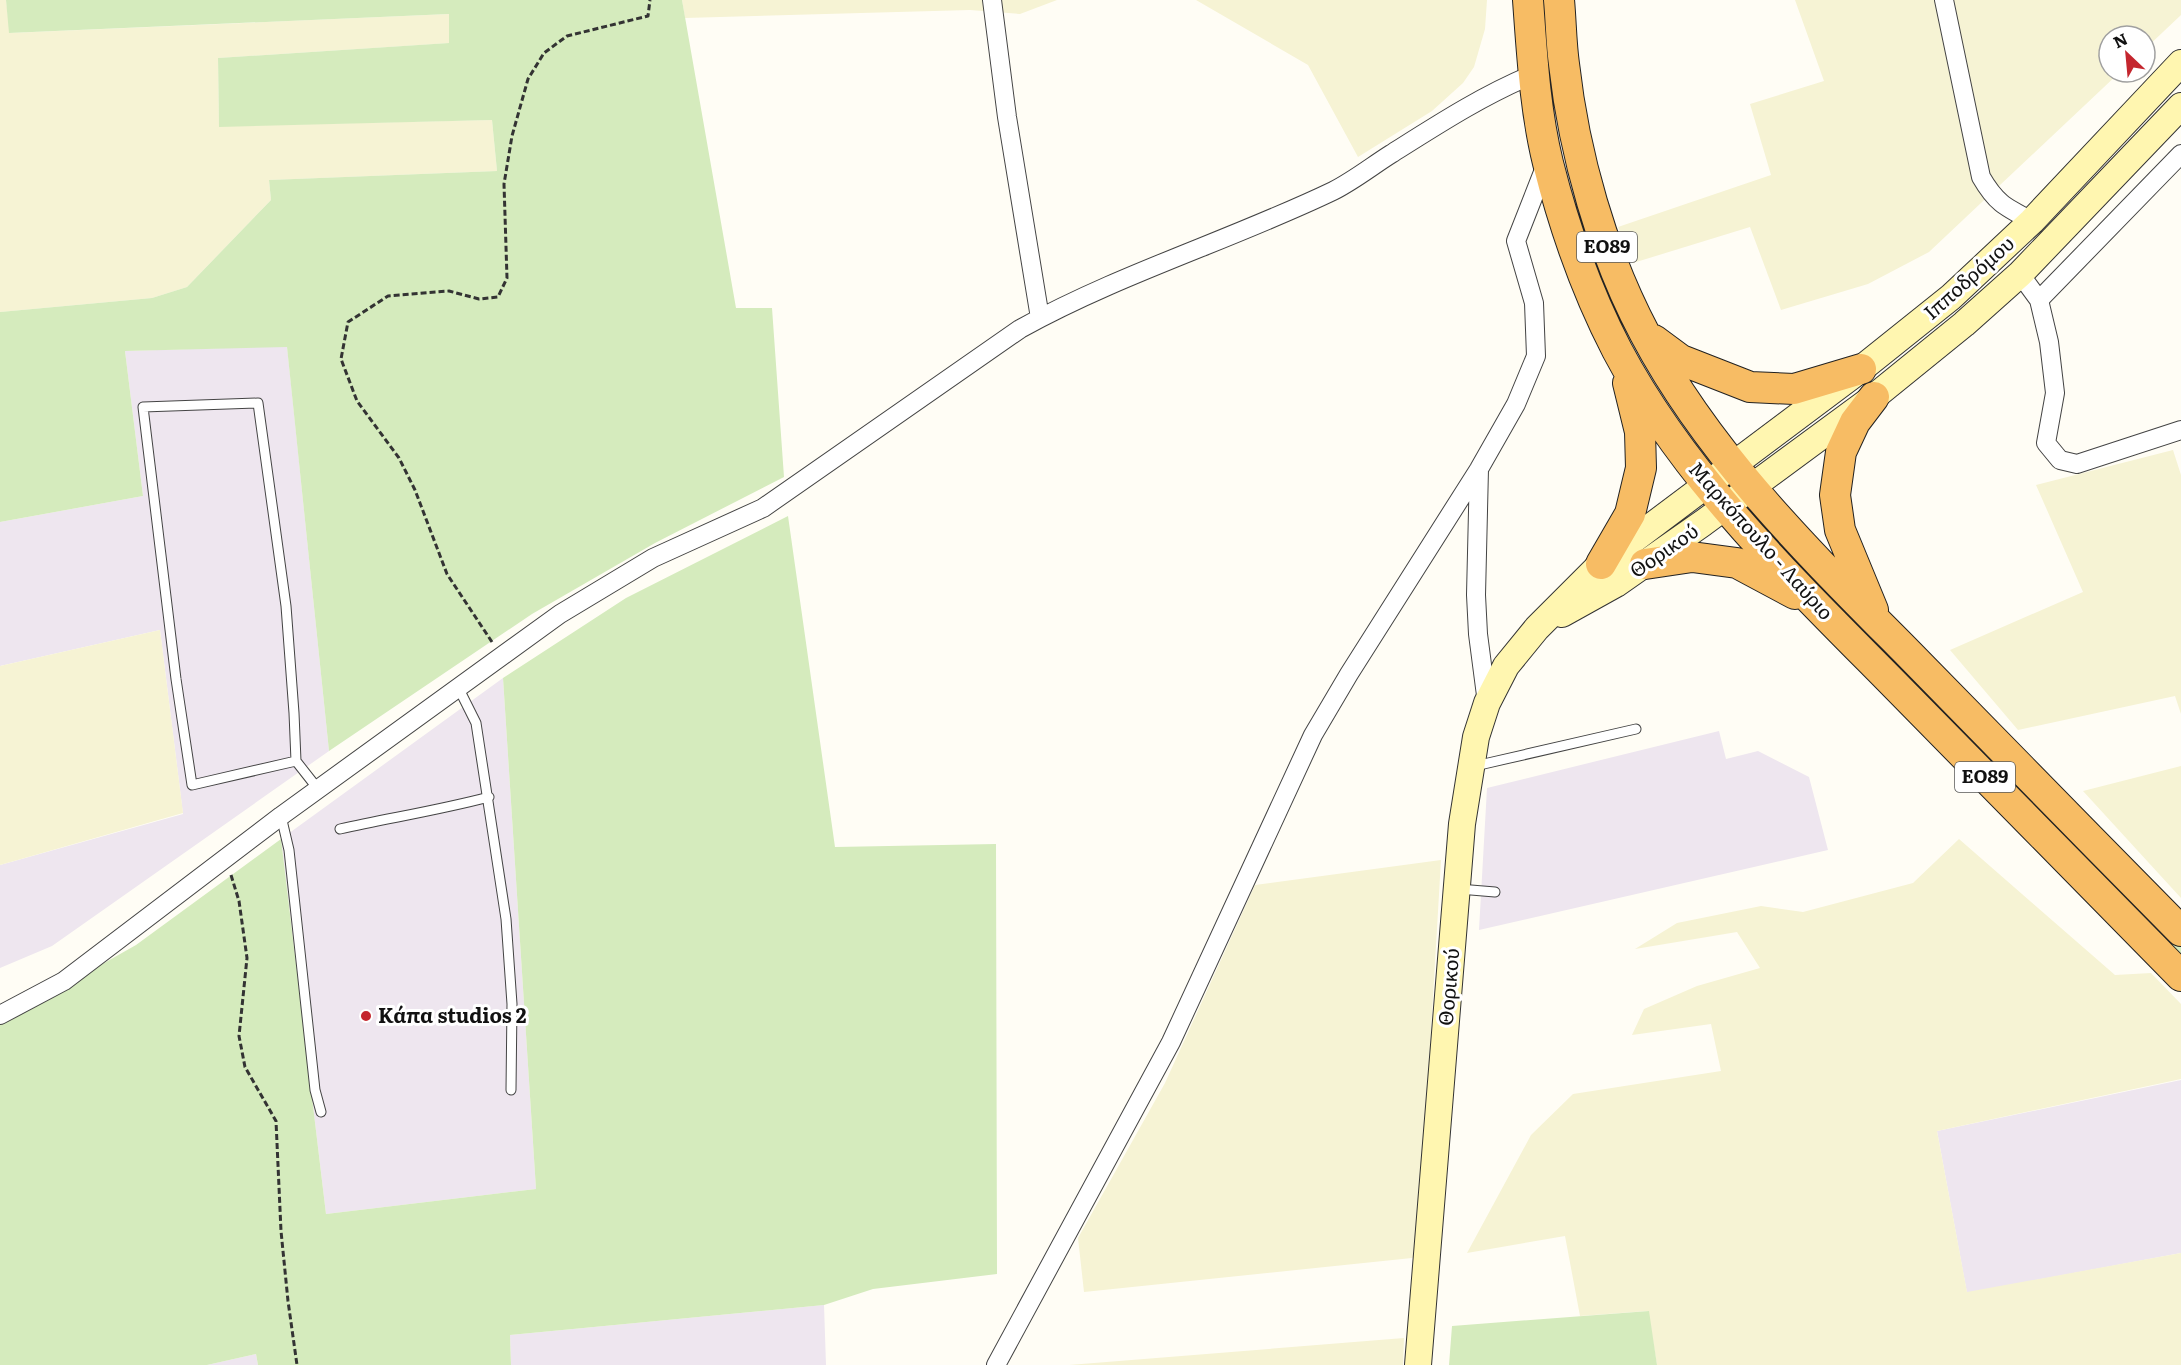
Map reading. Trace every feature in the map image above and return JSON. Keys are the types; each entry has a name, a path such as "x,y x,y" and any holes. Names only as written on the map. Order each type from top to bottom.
{"highway":[{"name":"Μαρκόπουλο - Λαύριο","path":"1528,0 1534,74 1548,160 1568,229 1588,287 1618,351 1656,413 1716,495 1822,611 2181,976"},
{"name":"Μαρκόπουλο - Λαύριο","path":"1559,0 1564,64 1578,146 1598,220 1611,260 1645,334 1681,394 1751,488 1879,624 2181,931"},
{"path":"1645,334 1681,360 1750,387 1794,389 1861,369"},
{"path":"1601,564 1630,514 1641,468 1640,432 1618,351"},
{"path":"1874,397 1855,422 1841,452 1835,495 1840,530 1879,624"},
{"path":"1645,564 1692,557 1737,563 1822,611"}],"main road":[{"name":"Ιπποδρόμου","path":"1716,495 1732,465 1861,369 1951,297 2032,221 2181,63"},
{"name":"Ιπποδρόμου","path":"1716,495 1751,488 1874,397 1964,324 2020,274 2181,106"},
{"name":"Θορικού","path":"1537,628 1616,584 1645,564 1716,495"},
{"name":"Θορικού","path":"1418,1365 1456,889 1470,768 1486,703 1506,666 1537,628 1601,564 1716,495"}],"street":[{"path":"992,0 1007,117 1040,318"},
{"path":"1944,0 1981,177 1991,194 2005,207 2032,221"},
{"path":"0,1014 64,981 281,816 560,614 654,558 763,508 1020,329 1059,308 1336,189 1501,88 1534,74"},
{"path":"2039,300 2181,154"},
{"path":"996,1365 1171,1042 1313,735 1348,674 1479,469 1516,404 1536,356 1534,303 1516,241 1548,160"},
{"path":"2020,274 2039,300 2049,342 2055,393 2046,442 2060,460 2077,464 2181,430"},
{"path":"1479,469 1476,595 1486,703"}],"lane":[{"path":"296,761 192,784 176,679 143,407 258,403 286,606 296,761 318,789"},
{"path":"458,687 476,723 506,919 512,1004 511,1090"},
{"path":"1470,768 1636,729"},
{"path":"340,829 452,807 489,797"},
{"path":"281,816 289,850 315,1090 321,1112"},
{"path":"1456,889 1495,892"}],"path":[{"path":"502,657 447,574 415,490 399,458 357,401 341,359 348,322 388,296 448,291 479,299 498,297 507,278 504,184 512,136 528,80 544,53 567,36 648,16 650,0"},
{"path":"226,859 239,901 247,958 239,1036 245,1067 276,1121 281,1231 297,1365"}],"shaded area":[{"path":"0,0 6,0 10,33 450,14 450,43 218,58 219,126 492,120 497,171 269,180 271,200 187,287 152,298 0,312"},
{"path":"682,0 1057,0 1020,14 970,10 685,18"},
{"path":"1196,0 1487,0 1485,29 1474,67 1463,83 1432,111 1358,157 1308,65"},
{"path":"1795,0 2181,0 2181,15 2157,38 2157,24 2097,24 2097,84 2107,84 1929,252 1868,284 1781,310 1750,227 1633,263 1618,227 1771,175 1750,104 1824,81"},
{"path":"287,346 329,751 52,946 0,968 0,865 183,814 160,630 0,666 0,522 143,496 125,351"},
{"path":"2173,450 2181,475 2181,714 2175,696 2018,730 1950,650 2083,592 2036,485"},
{"path":"160,630 183,813 0,865 0,666"},
{"path":"503,678 536,1189 326,1214 281,839"},
{"path":"1719,731 1726,759 1758,751 1809,777 1828,850 1479,930 1487,788"},
{"path":"2181,766 2181,898 2083,791"},
{"path":"1959,839 2115,975 2151,973 2181,1004 2181,1079 1937,1131 1967,1292 2181,1253 2181,1365 1657,1365 1648,1311 1580,1316 1565,1236 1467,1253 1531,1135 1573,1094 1721,1071 1711,1024 1632,1035 1644,1009 1697,986 1760,968 1737,932 1635,949 1677,923 1761,906 1803,912 1913,883"},
{"path":"1441,860 1418,1254 1412,1258 1084,1292 1078,1238 1165,1083 1255,885"},
{"path":"2181,1080 2181,1253 1967,1293 1937,1131"},
{"path":"824,1305 826,1365 511,1365 510,1335"},
{"path":"1404,1338 1403,1365 1069,1365"},
{"path":"256,1354 258,1365 207,1365"}],"green space":[{"path":"6,0 682,0 736,308 772,308 784,477 655,543 532,614 329,751 287,347 125,351 143,496 0,522 0,312 152,298 187,287 271,200 269,180 497,171 492,120 219,127 218,58 449,43 449,14 9,33"},
{"path":"1752,510 2181,941 2181,955 1747,516"},
{"path":"788,516 835,847 996,844 997,1274 873,1289 824,1305 510,1335 511,1365 258,1365 256,1354 207,1365 0,1365 0,1022 136,945 281,839 326,1214 536,1189 503,678 626,598"},
{"path":"1649,1311 1657,1365 1449,1365 1452,1326"}],"place":[{"name":"Κάπα studios 2","path":"366,1016"}]}
